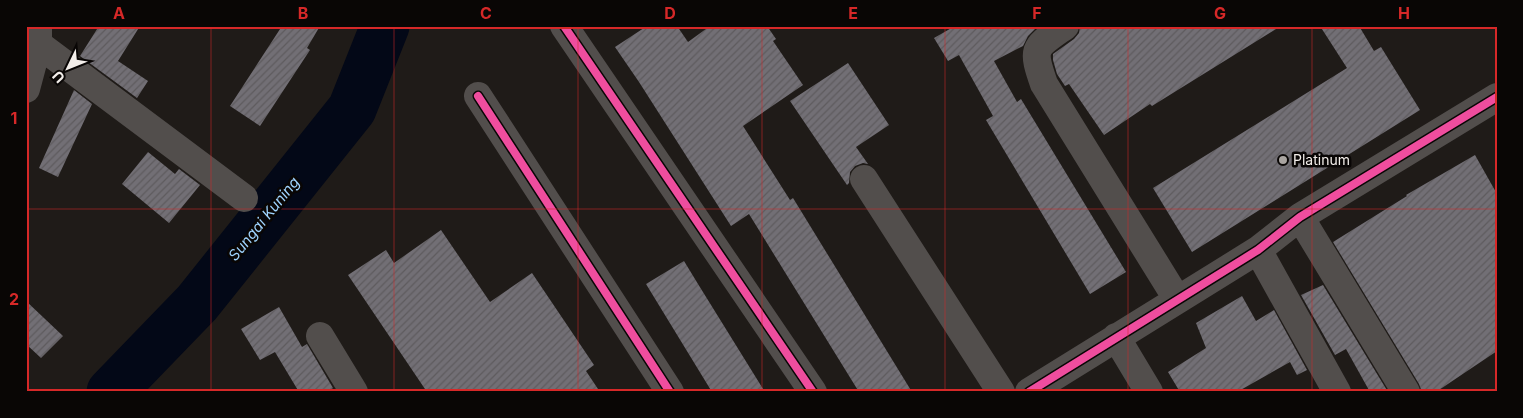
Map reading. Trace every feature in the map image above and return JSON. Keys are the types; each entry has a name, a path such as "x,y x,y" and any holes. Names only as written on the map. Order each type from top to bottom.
{"street":[{"path":"564,26 813,392"},
{"path":"1064,26 1044,41 1037,49 1037,62 1044,84 1177,299"},
{"path":"26,90 38,35 244,198"},
{"path":"478,96 670,392"},
{"path":"1029,392 1258,250 1300,217 1497,97"},
{"path":"864,179 1001,392"},
{"path":"1300,217 1406,392"},
{"path":"1258,250 1337,392"},
{"path":"320,336 354,392"},
{"path":"1116,337 1149,392"}],"building":[{"path":"99,26 140,26 118,61 148,81 137,98 80,56"},
{"path":"282,26 320,26 307,48 310,50 260,126 230,106"},
{"path":"647,26 677,26 688,42 710,26 767,26 776,39 773,41 803,85 743,126 790,200 793,198 912,392 859,392 749,214 731,226 615,47"},
{"path":"955,26 1038,26 1028,36 1023,46 994,61 1017,102 1021,99 1126,272 1090,294 986,120 993,116 959,55 948,61 934,38"},
{"path":"1080,26 1281,26 1152,106 1150,104 1104,135 1069,84 1065,86 1057,74 1053,60 1053,54 1074,39 1079,33"},
{"path":"1320,26 1359,26 1374,51 1381,47 1420,110 1192,252 1153,188 1347,68"},
{"path":"848,63 889,125 856,147 868,164 863,163 855,166 850,172 847,185 790,101"},
{"path":"74,90 92,104 58,177 39,168"},
{"path":"148,152 175,174 179,169 200,185 169,223 122,184"},
{"path":"1475,155 1497,194 1497,351 1436,392 1422,392 1419,384 1333,242 1406,195"},
{"path":"441,230 490,302 532,273 594,365 586,371 600,392 427,392 348,275 386,250 394,263"},
{"path":"684,261 765,392 712,392 646,284"},
{"path":"1323,285 1388,392 1370,392 1346,349 1335,355 1301,295"},
{"path":"1242,296 1256,321 1274,310 1307,370 1297,375 1290,362 1237,392 1180,392 1168,372 1206,348 1196,323"},
{"path":"26,301 63,336 41,358 26,344"},
{"path":"279,307 302,347 307,344 333,388 328,392 299,392 275,352 260,360 241,329"}],"waterway":[{"name":"Sungai Kuning","path":"111,392 197,303 352,109 385,26"}],"cycle path":[{"path":"564,26 813,392"},
{"path":"478,96 670,392"},
{"path":"1029,392 1258,250 1300,217 1497,97"}],"place":[{"name":"Platinum","path":"1283,160"}]}
